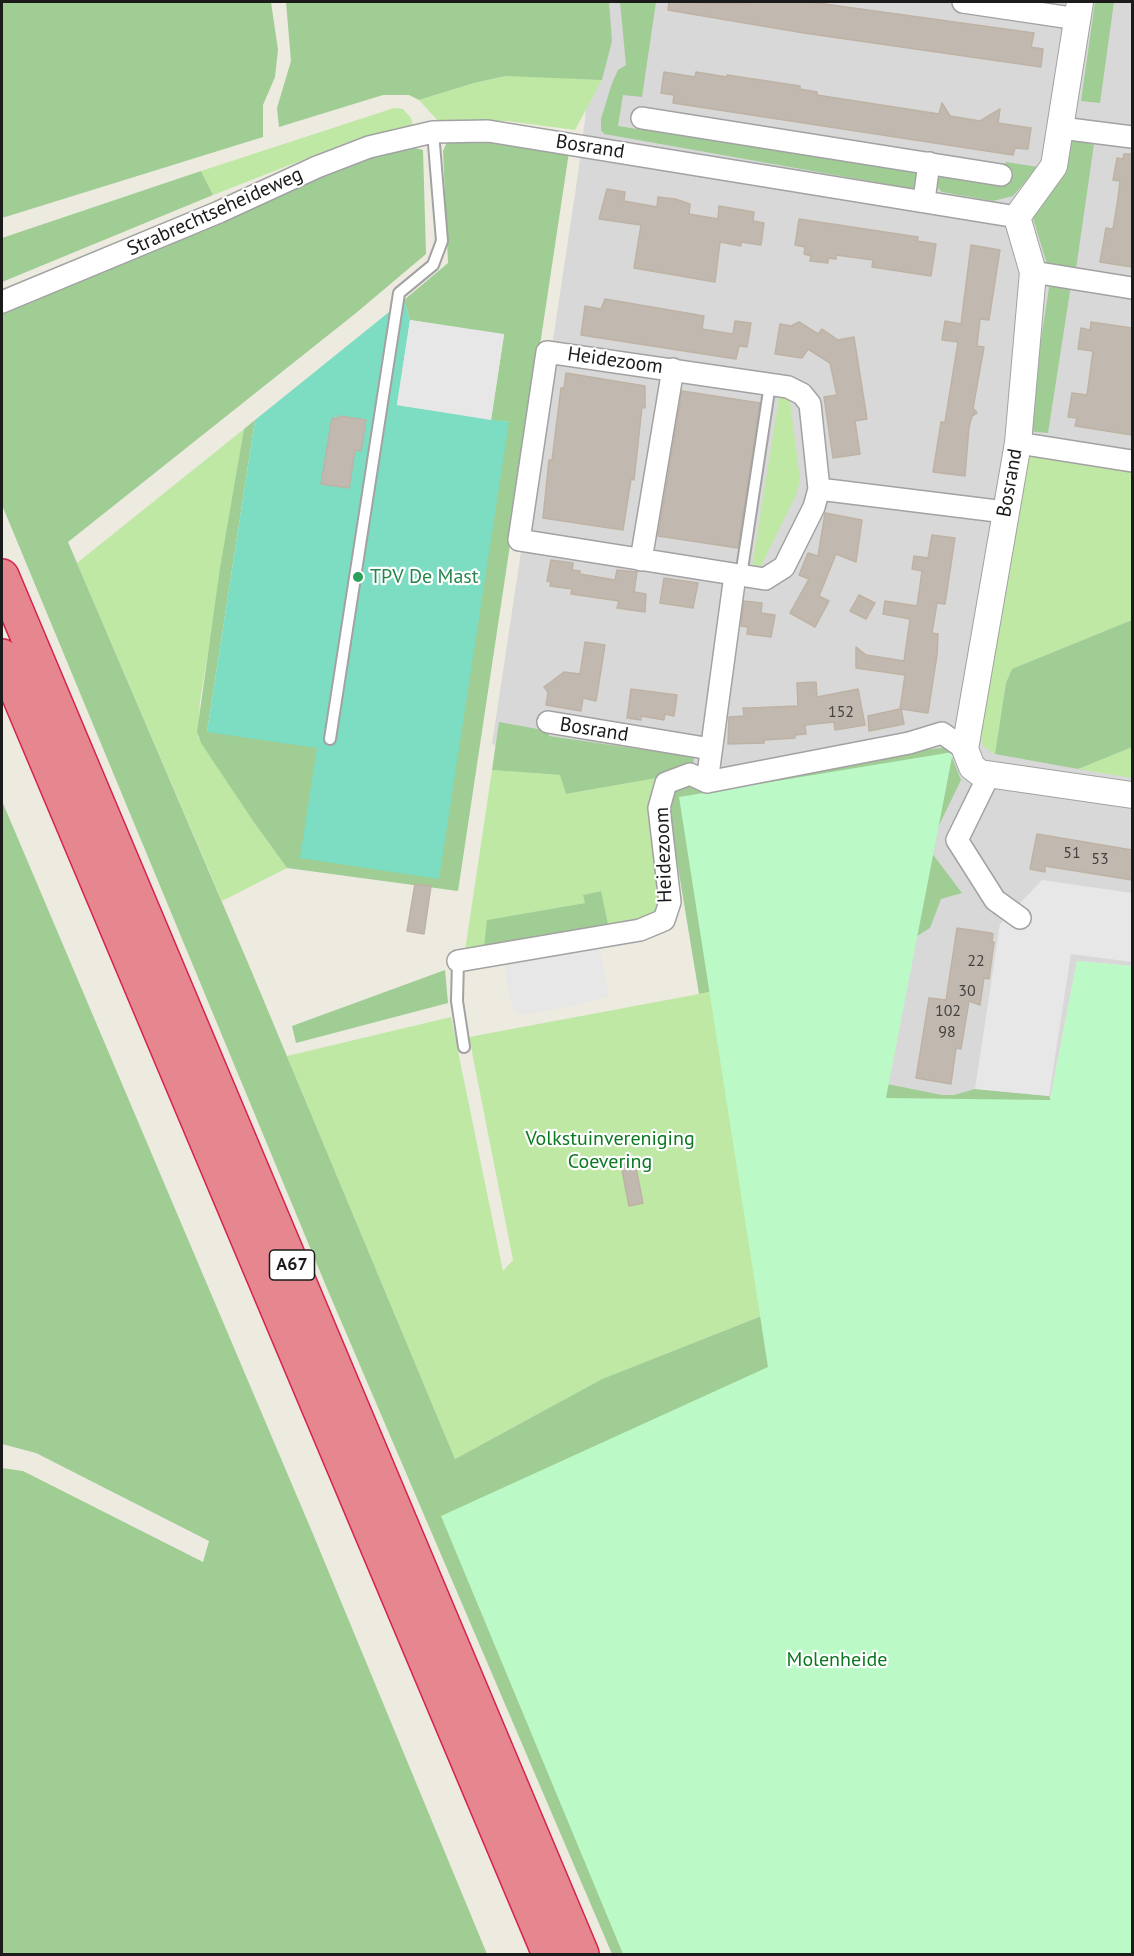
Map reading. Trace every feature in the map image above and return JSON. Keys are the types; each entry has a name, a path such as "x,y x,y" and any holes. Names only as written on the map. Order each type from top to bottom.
{"highway":[{"name":"A67","path":"2,576 582,1954"},
{"name":"A67","path":"2,656 549,1954"}],"street":[{"path":"963,2 1079,10 1054,166 1017,217"},
{"name":"Bosrand","path":"642,118 1001,175"},
{"path":"1061,128 1132,138"},
{"name":"Bosrand","path":"433,132 488,131 924,200 1017,217 1032,272 1018,443 965,749"},
{"name":"Strabrechtseheideweg","path":"4,301 219,212 317,167 369,147 433,132"},
{"path":"924,200 929,163"},
{"path":"1032,272 1132,288"},
{"name":"Heidezoom","path":"547,352 673,369 788,387 802,394 810,404 819,489 814,507 784,567 765,579 519,540 547,352"},
{"name":"Heidezoom","path":"641,560 673,369"},
{"path":"1018,443 1132,461"},
{"path":"819,489 1005,512"},
{"path":"738,576 707,782 909,743 942,733 965,749 972,767 989,775 1010,776 1132,795"},
{"name":"Bosrand","path":"548,722 711,749"},
{"name":"Heidezoom","path":"458,962 640,930 664,920 670,902 659,808 666,783 690,774 707,782"},
{"path":"989,775 957,840 995,900 1020,918"}],"lane":[{"path":"330,739 399,293 433,265 442,241 433,132"},
{"path":"738,576 770,384"},
{"name":"Heidezoom","path":"458,962 457,1001 464,1047"}],"shaded area":[{"path":"600,2 1132,2 1132,966 1077,961 1050,1100 886,1098 679,797 492,744 578,174"},
{"path":"410,320 504,334 491,420 397,405"},
{"path":"1042,880 1132,893 1132,962 1071,954 1049,1096 975,1089 1000,924"},
{"path":"596,931 609,996 578,1005 524,1015 512,1008 501,948"}],"green space":[{"path":"2,2 271,2 278,50 275,77 263,105 263,137 2,218"},
{"path":"286,2 609,2 612,41 602,80 506,76 419,100 409,95 383,95 279,127 277,108 291,61"},
{"path":"620,2 656,2 642,97 623,95 618,126 916,171 922,178 919,188 914,189 604,134 601,130 601,119 612,83 618,70 626,65"},
{"path":"1095,2 1114,2 1100,103 1081,101"},
{"path":"506,76 602,80 575,130 507,121 438,121 419,100"},
{"path":"394,108 403,109 411,118 414,130 399,130 359,138 213,195 201,171"},
{"path":"495,140 569,152 458,891 287,868 201,743 197,732 220,568 244,429 255,420 207,732 509,422 491,420 504,335 410,320 404,300 448,263 443,151 447,142"},
{"path":"1070,140 1094,144 1076,269 1047,264 1032,215 1065,172"},
{"name":"Molenheide","path":"411,147 423,150 426,254 356,313 68,542 251,970 455,1459 602,1379 759,1317 775,1317 714,991 699,994 667,801 677,788 696,780 948,747 961,780 928,848 962,893 941,899 930,928 909,941 882,1083 942,1095 954,1095 975,1089 1049,1096 1062,1126 851,1954 612,1954 326,1286 2,505 2,308 342,164"},
{"path":"1006,162 1038,167 1013,196 993,201 942,192 937,187 937,180 942,175 1003,184"},
{"path":"201,171 213,195 2,282 2,238"},
{"path":"1050,281 1071,285 1048,433 1027,431"},
{"name":"TPV De Mast","path":"404,300 410,320 397,405 509,422 439,879 300,858 317,748 207,732 255,420"},
{"path":"780,391 790,402 800,479 797,493 760,568 752,567"},
{"path":"244,429 200,702 198,737 287,868 222,901 77,563"},
{"path":"1033,452 1132,467 1132,620 1012,669 1006,683 995,754 983,746 980,731 1028,456"},
{"path":"1132,620 1132,747 1078,769 995,754 1006,683 1012,669"},
{"path":"499,722 549,731 549,736 694,757 693,764 681,766 662,777 566,794 560,775 492,770"},
{"path":"1132,747 1132,778 1078,769"},
{"name":"Molenheide","path":"953,752 886,1098 1050,1100 1077,961 1132,966 1132,1954 623,1954 441,1516 768,1367 679,797"},
{"path":"492,770 561,775 566,794 662,777 653,789 652,808 668,899 656,916 608,924 600,891 584,895 586,903 488,920 484,947 465,951"},
{"path":"2,801 313,1534 487,1954 2,1954 2,1468 23,1471 203,1562 209,1541 36,1453 2,1444"},
{"path":"601,891 608,924 484,947 487,920 585,903 583,895"},
{"path":"445,970 448,1003 296,1043 292,1026"},
{"name":"Volkstuinvereniging Coevering","path":"715,991 776,1317 759,1317 602,1379 455,1459 287,1056 451,1017 503,1271 513,1260 469,1037"}],"building":[{"path":"669,2 749,4 749,2 810,2 1034,33 1031,47 1043,49 1041,67 804,33 668,10"},
{"path":"664,72 695,77 696,72 727,77 727,75 800,86 800,89 817,92 817,95 939,114 942,103 950,116 980,121 1000,109 998,123 1031,128 1028,149 1015,148 1013,155 673,103 674,95 661,93"},
{"path":"1124,154 1132,154 1132,267 1100,262 1106,228 1113,229 1120,181 1113,180 1117,158 1123,159"},
{"path":"607,189 625,192 624,201 657,207 658,197 675,199 690,204 689,214 718,219 719,206 754,212 753,221 764,223 761,245 741,242 741,246 720,242 715,282 634,268 641,225 599,219"},
{"path":"799,219 918,237 917,241 936,244 931,276 872,267 873,260 836,255 836,259 828,258 828,263 810,261 811,256 804,254 805,247 795,245"},
{"path":"971,245 1000,250 989,320 980,319 977,346 984,347 973,408 977,413 972,416 969,427 965,476 933,472 941,422 945,422 958,342 942,340 945,321 961,324"},
{"path":"605,299 704,316 702,329 733,334 735,321 751,323 747,347 739,346 736,359 581,335 585,306 601,309"},
{"path":"799,322 818,334 822,329 838,340 854,337 867,419 855,421 860,454 833,458 824,397 837,395 830,363 808,349 802,358 775,354 780,324 791,326"},
{"path":"1091,322 1132,328 1132,435 1075,426 1077,418 1068,417 1072,393 1087,395 1093,351 1078,349 1081,328 1090,330"},
{"path":"566,373 645,386 645,408 642,407 634,480 631,479 623,530 543,518 549,460 552,460 561,388 564,388"},
{"path":"682,391 760,403 738,548 658,536"},
{"path":"339,416 366,420 361,451 355,450 349,488 321,484 332,418 338,419"},
{"path":"825,513 862,520 856,562 836,554 819,596 829,601 815,627 790,613 809,579 799,575 808,553 818,556"},
{"path":"932,535 955,538 945,604 937,603 932,633 938,634 937,655 928,713 901,709 904,724 869,731 868,716 900,709 905,675 856,668 856,647 866,655 904,661 910,619 883,614 885,601 917,606 922,571 912,569 914,556 928,558"},
{"path":"551,560 573,563 572,570 580,571 580,574 615,580 617,570 637,572 634,592 646,594 645,612 617,608 619,601 571,594 572,589 550,586 551,582 547,581"},
{"path":"664,578 698,583 693,608 660,603"},
{"path":"859,595 875,603 866,619 850,611"},
{"path":"744,601 762,603 761,613 775,615 771,637 747,634 748,627 741,626"},
{"path":"585,642 605,645 596,701 583,698 581,711 546,705 548,692 544,687 564,672 580,674"},
{"path":"816,682 817,697 858,689 865,725 835,730 834,722 805,725 806,734 795,735 795,738 764,740 764,743 728,744 729,717 744,716 743,708 798,706 797,683"},
{"path":"631,689 677,695 674,716 665,714 664,720 641,716 641,720 627,718"},
{"path":"1037,834 1132,850 1132,880 1045,866 1045,872 1030,869"},
{"path":"415,884 431,886 424,934 407,931"},
{"path":"957,928 991,933 993,934 992,942 994,942 989,979 984,978 980,1005 969,1001 961,1049 956,1048 951,1084 916,1078 929,998 946,1000"},
{"path":"635,1163 643,1203 629,1206 621,1165"}],"place":[{"name":"TPV De Mast","path":"358,577"}]}
